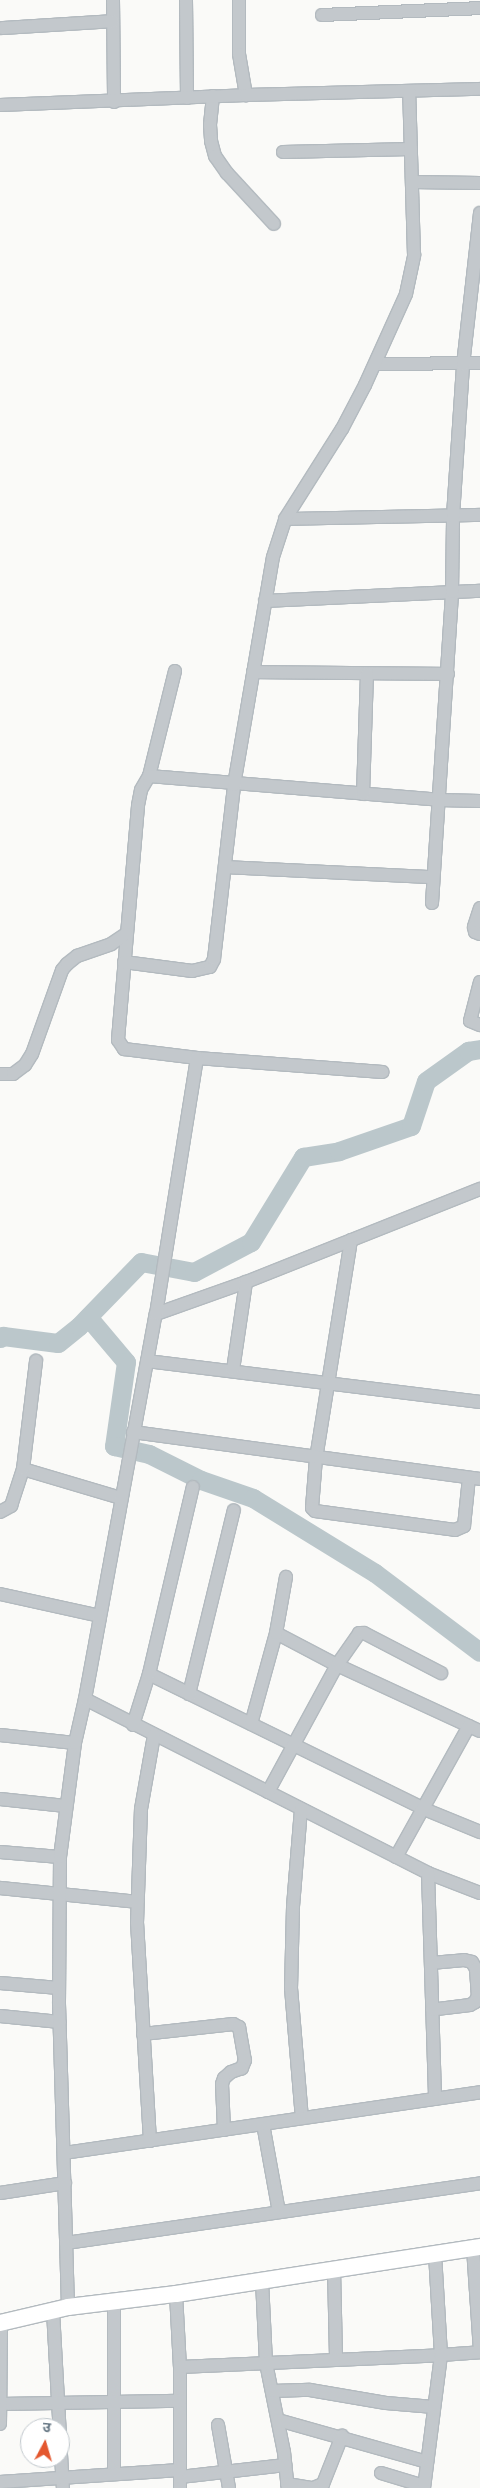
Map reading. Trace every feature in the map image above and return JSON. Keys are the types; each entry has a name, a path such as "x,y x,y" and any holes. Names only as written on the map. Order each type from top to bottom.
{"main road":[{"path":"1,2323 61,2309 176,2294 477,2247"}],"street":[{"path":"113,0 114,102"},
{"path":"186,0 187,98"},
{"path":"239,0 239,54 246,95"},
{"path":"322,15 407,5 475,5"},
{"path":"2,28 113,21"},
{"path":"0,105 114,102 213,96 480,89"},
{"path":"124,962 192,971 210,967 214,958 234,784 272,557 285,519 342,429 375,364 406,294 414,255 409,91"},
{"path":"213,96 210,125 211,141 215,156 228,174 274,224"},
{"path":"283,152 411,148"},
{"path":"412,182 480,183"},
{"path":"432,903 448,674 453,516 463,365 480,212"},
{"path":"375,364 463,365 480,363"},
{"path":"285,519 480,515"},
{"path":"265,601 480,590"},
{"path":"175,671 149,776 141,790 138,806 117,1033 121,1046 130,1050 197,1058 382,1072"},
{"path":"253,672 448,674"},
{"path":"363,794 367,674"},
{"path":"149,776 439,800 480,801"},
{"path":"225,867 433,877"},
{"path":"480,908 474,927 475,932 480,934"},
{"path":"0,1074 14,1074 25,1065 32,1054 62,970 67,964 77,956 111,944 126,934"},
{"path":"480,982 470,1021 480,1026"},
{"path":"63,2483 59,2402 61,2309 66,2243 59,1988 60,1857 75,1743 85,1699 130,1445 156,1314 197,1058"},
{"path":"156,1314 246,1282 480,1189"},
{"path":"133,1432 316,1458 474,1479 464,1526 455,1530 315,1510 311,1503 316,1458 352,1240"},
{"path":"233,1370 246,1282"},
{"path":"0,1512 11,1506 23,1469 36,1361"},
{"path":"147,1361 233,1370 480,1402"},
{"path":"23,1469 121,1498"},
{"path":"134,1725 149,1674 193,1487"},
{"path":"189,1694 234,1510"},
{"path":"251,1724 276,1633 286,1576"},
{"path":"0,1594 100,1616"},
{"path":"276,1633 337,1665 474,1729 396,1857"},
{"path":"268,1792 337,1665 356,1636 364,1633 440,1673"},
{"path":"149,1674 424,1809 480,1832"},
{"path":"85,1699 428,1873 480,1893"},
{"path":"0,1735 75,1743"},
{"path":"150,2141 142,2034 138,1902 141,1809 154,1735"},
{"path":"0,1799 66,1806"},
{"path":"301,1809 294,1906 291,1988 302,2118"},
{"path":"0,1852 60,1857"},
{"path":"428,1873 435,2099"},
{"path":"0,1888 138,1902"},
{"path":"431,1963 464,1960 472,1962 476,1969 478,1996 475,2002 470,2005 432,2010"},
{"path":"0,1983 59,1988"},
{"path":"0,2016 60,2022"},
{"path":"142,2034 234,2024 239,2027 245,2060 242,2068 231,2072 224,2078 222,2084 224,2130"},
{"path":"64,2153 480,2092"},
{"path":"263,2124 279,2212"},
{"path":"0,2193 65,2183"},
{"path":"66,2243 480,2183"},
{"path":"180,2367 480,2352 477,2247"},
{"path":"381,2473 424,2487 440,2355 435,2253"},
{"path":"334,2269 336,2360"},
{"path":"262,2281 266,2363 286,2466 287,2486 320,2486 328,2476 342,2436"},
{"path":"176,2294 180,2367 180,2478"},
{"path":"114,2302 114,2474"},
{"path":"0,2424 1,2323"},
{"path":"272,2391 318,2391 386,2403 434,2407"},
{"path":"0,2404 180,2401"},
{"path":"278,2420 342,2436 427,2462"},
{"path":"218,2425 229,2488"},
{"path":"0,2482 63,2483 114,2474 180,2478 286,2466"}],"waterway":[{"path":"0,1338 3,1336 58,1343 79,1326 141,1262 194,1272 251,1242 303,1157 339,1151 411,1126 426,1081 468,1051 480,1049"},
{"path":"88,1317 126,1362 114,1446 149,1454 201,1480 253,1498 375,1573 480,1652"}]}
